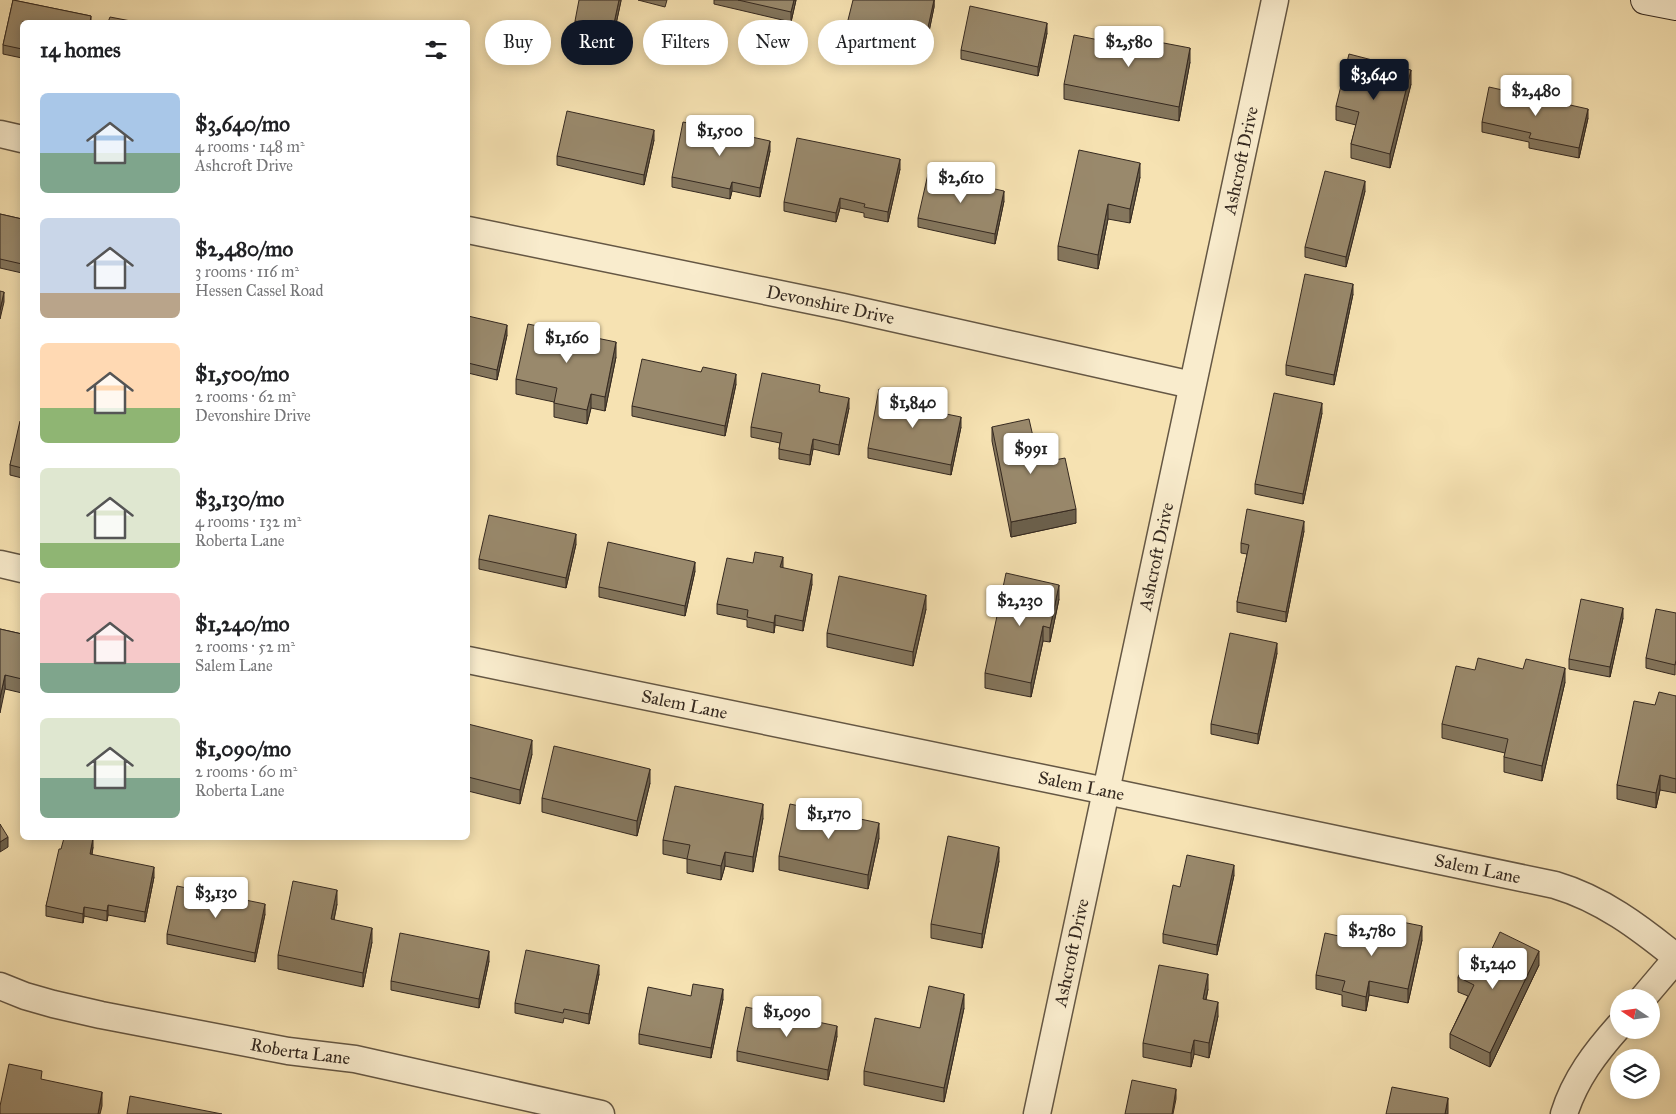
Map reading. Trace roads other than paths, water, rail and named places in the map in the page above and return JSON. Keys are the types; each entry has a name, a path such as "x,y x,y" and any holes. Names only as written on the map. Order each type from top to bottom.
{"main road":[{"path":"1644,0 1676,6"}],"street":[{"name":"Ashcroft Drive","path":"1037,1114 1275,0"},
{"path":"0,134 20,139"},
{"name":"Devonshire Drive","path":"470,230 843,306 1192,385"},
{"path":"0,564 20,569"},
{"name":"Salem Lane","path":"470,660 1556,885 1578,892 1619,914 1639,927 1676,958"},
{"path":"1650,989 1676,958"},
{"name":"Roberta Lane","path":"0,986 25,996 91,1013 288,1051 355,1059 601,1114"},
{"path":"1564,1114 1580,1075 1610,1036"}]}
